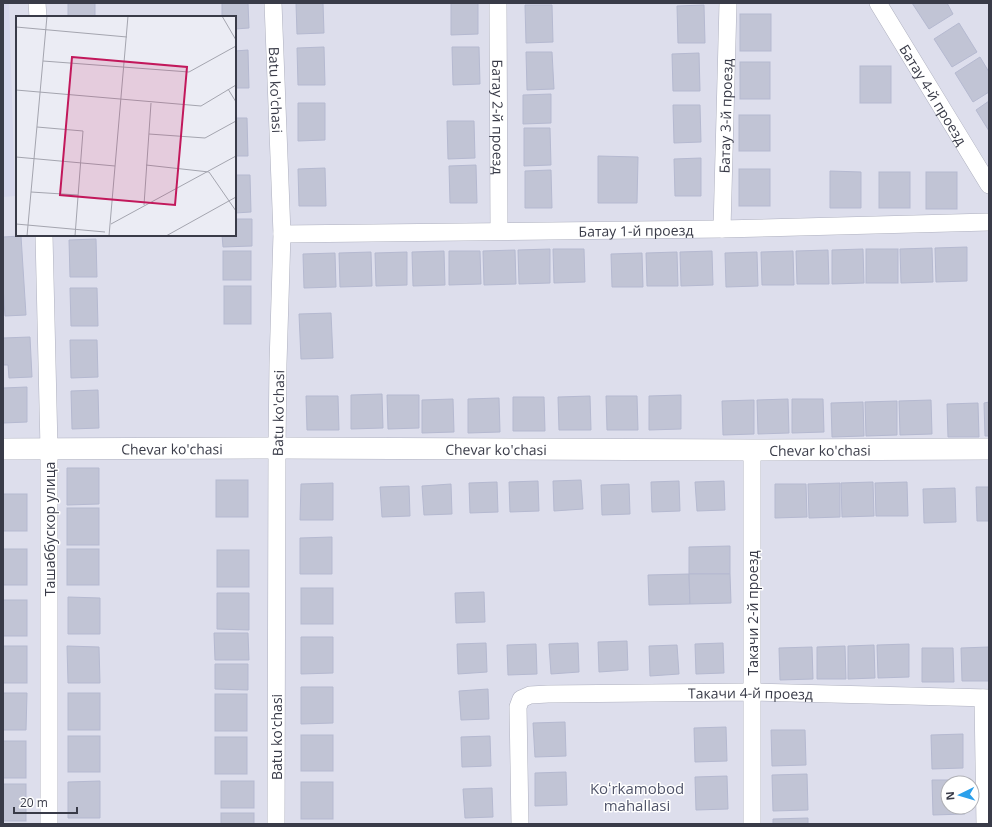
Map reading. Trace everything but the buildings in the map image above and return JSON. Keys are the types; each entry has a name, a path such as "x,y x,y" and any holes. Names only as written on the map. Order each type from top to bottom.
{"street":[{"path":"37,3 38,16"},
{"name":"Batu ko'chasi","path":"273,3 282,234 277,448 276,824"},
{"name":"Батау 2-й проезд","path":"498,3 498,231"},
{"name":"Батау 3-й проезд","path":"722,228 728,3"},
{"name":"Батау 4-й проезд","path":"878,3 989,185"},
{"name":"Батау 1-й проезд","path":"282,234 722,228 989,222"},
{"name":"Ташаббускор улица","path":"44,236 49,448 49,824"},
{"name":"Chevar ko'chasi","path":"3,448 752,450 989,449"},
{"name":"Такачи 2-й проезд","path":"752,450 752,824"},
{"name":"Такачи 4-й проезд","path":"520,824 518,708 521,699 530,695 752,692 986,698"},
{"path":"985,824 986,698"}],"shaded area":[{"path":"3,3 989,3 989,824 3,824"},
{"path":"3,3 9,3 15,196 3,197"}],"district":[{"name":"Koʻrkamobod mahallasi","path":"637,796"}]}
